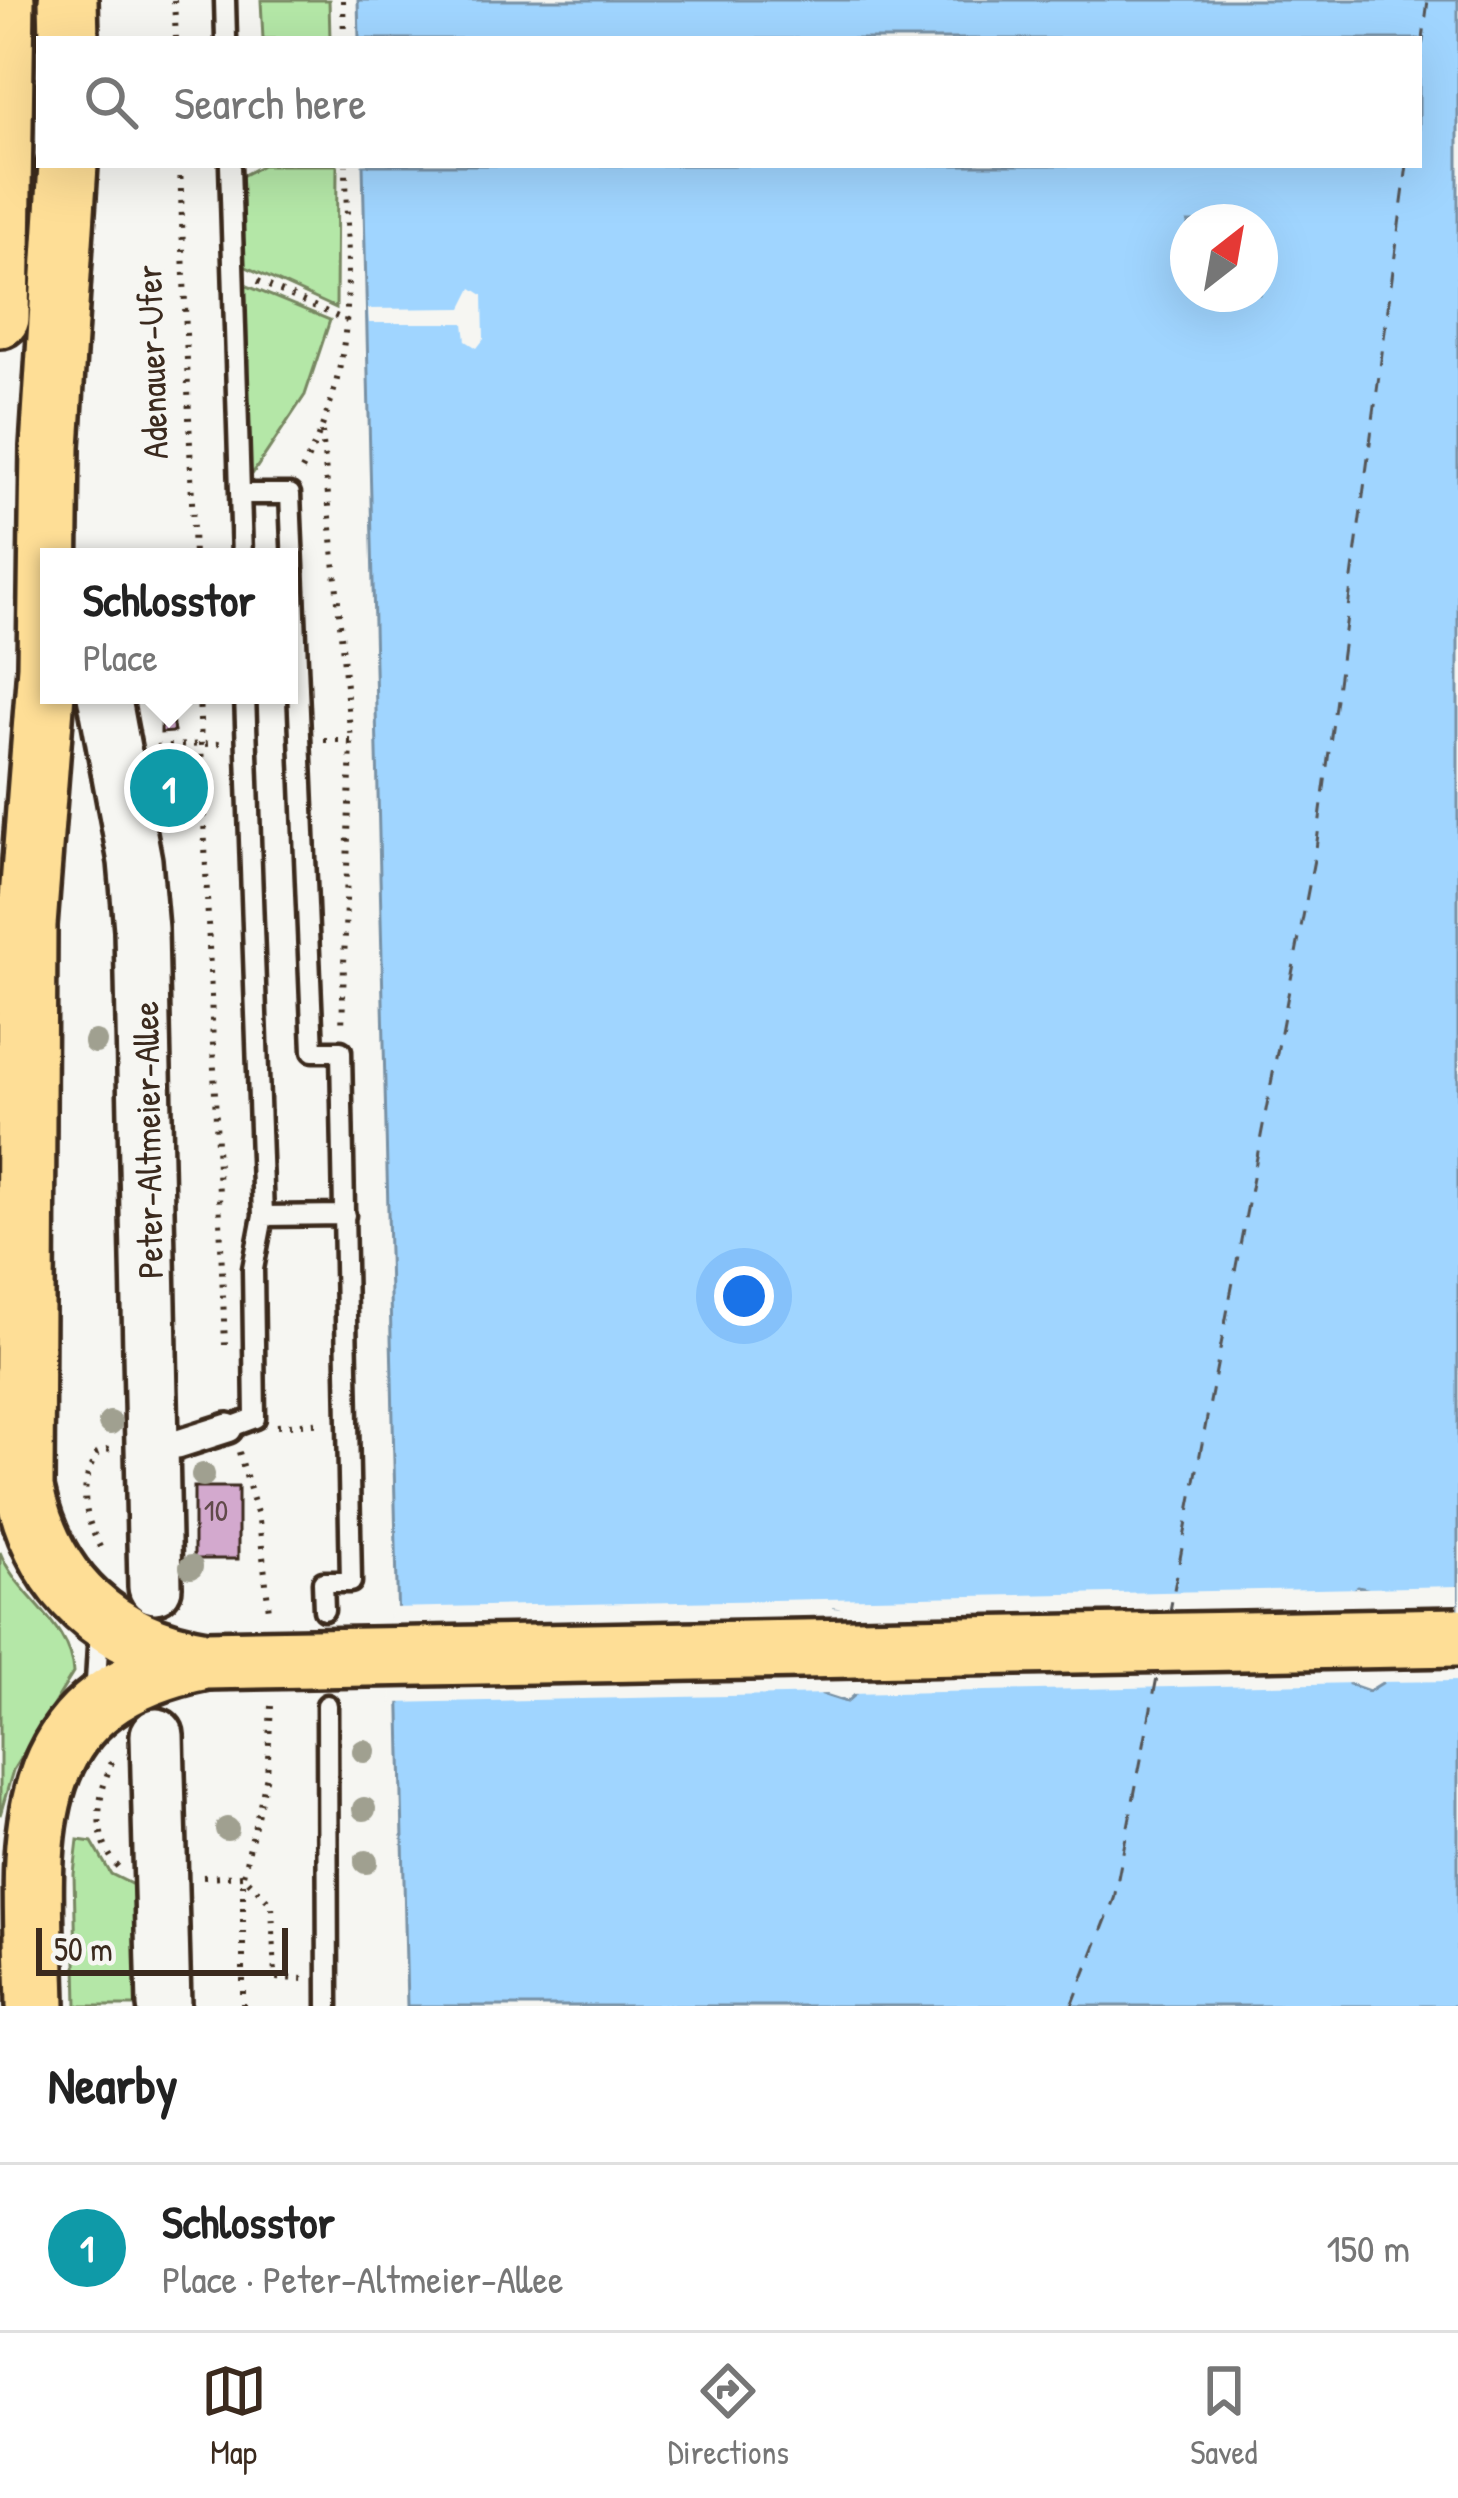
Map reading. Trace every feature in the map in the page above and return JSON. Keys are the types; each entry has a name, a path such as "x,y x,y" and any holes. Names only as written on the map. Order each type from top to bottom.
{"main road":[{"path":"0,318 5,15"},
{"path":"48,548 68,168"},
{"path":"50,447 72,548"},
{"path":"40,690 10,803 16,880 28,925 23,1489 42,1550 58,1576 100,1619 151,1648 206,1660 1458,1637"},
{"name":"Peter-Altmeier-Allee","path":"106,704 135,861 141,929 155,1588"},
{"path":"35,2006 35,1811 54,1759 122,1731 152,1675 206,1660"},
{"path":"122,1731 154,1874 164,2006"}],"street":[{"path":"178,1444 229,1428"}],"lane":[{"path":"225,0 226,36"},
{"path":"230,168 242,548"},
{"path":"242,494 290,494 292,548"},
{"path":"298,688 313,1051 341,1051 351,1582 323,1582 324,1610"},
{"path":"229,1428 255,1418 253,1269 263,1216 244,704"},
{"path":"263,1216 345,1215"},
{"path":"100,1619 122,1731"},
{"path":"327,1705 328,2006"}],"path":[{"path":"174,0 176,36"},
{"path":"343,0 344,36"},
{"name":"Adenauer-Ufer","path":"180,168 194,548"},
{"path":"290,494 322,432 343,370 346,168"},
{"path":"234,270 347,321"},
{"path":"322,432 351,740 341,1051"},
{"path":"199,704 226,1358"},
{"path":"155,747 200,744"},
{"path":"278,1426 348,1420"},
{"path":"229,1428 250,1473 269,1611"},
{"path":"97,1454 85,1483 85,1503 104,1555"},
{"path":"243,2006 243,1875 267,1775 272,1706"},
{"path":"122,1731 100,1792 104,1850 154,1874 243,1875 272,1905 275,1978 327,1981"}],"green space":[{"path":"261,0 329,0 330,36 263,36"},
{"path":"257,168 337,168 336,308 242,265 240,177"},
{"path":"240,283 330,320 305,395 249,479"},
{"path":"0,1552 63,1639 73,1673 13,1770 0,1815"},
{"path":"78,1840 92,1842 111,1874 141,1889 144,2006 77,2006 74,1874"}],"water":[{"path":"358,0 1458,0 1458,2006 407,2006 363,168 1422,168 1422,36 359,36","holes":["1358,1587 1379,1592 1382,1683 1369,1691 1349,1684 1346,1595","823,1605 853,1609 856,1694 847,1702 822,1694"]}],"pier":[{"path":"472,288 483,295 484,339 477,348 466,341 464,323 369,323 368,309 462,308"},
{"path":"1458,1586 1458,1681 1376,1682 1373,1595 1363,1592 1352,1596 1356,1683 849,1694 847,1611 834,1607 825,1612 830,1694 391,1703 389,1608"}],"building":[{"path":"162,704 169,704 174,732 161,733"},
{"path":"161,755 174,755 175,816 163,815"},
{"path":"194,1487 238,1487 238,1559 194,1559"}],"ferry route":[{"path":"1422,47 1428,0"},
{"path":"1169,1616 1316,849 1407,168"},
{"path":"1072,2006 1114,1899 1158,1672"}],"place":[{"name":"Schlosstor","path":"169,788"}]}
